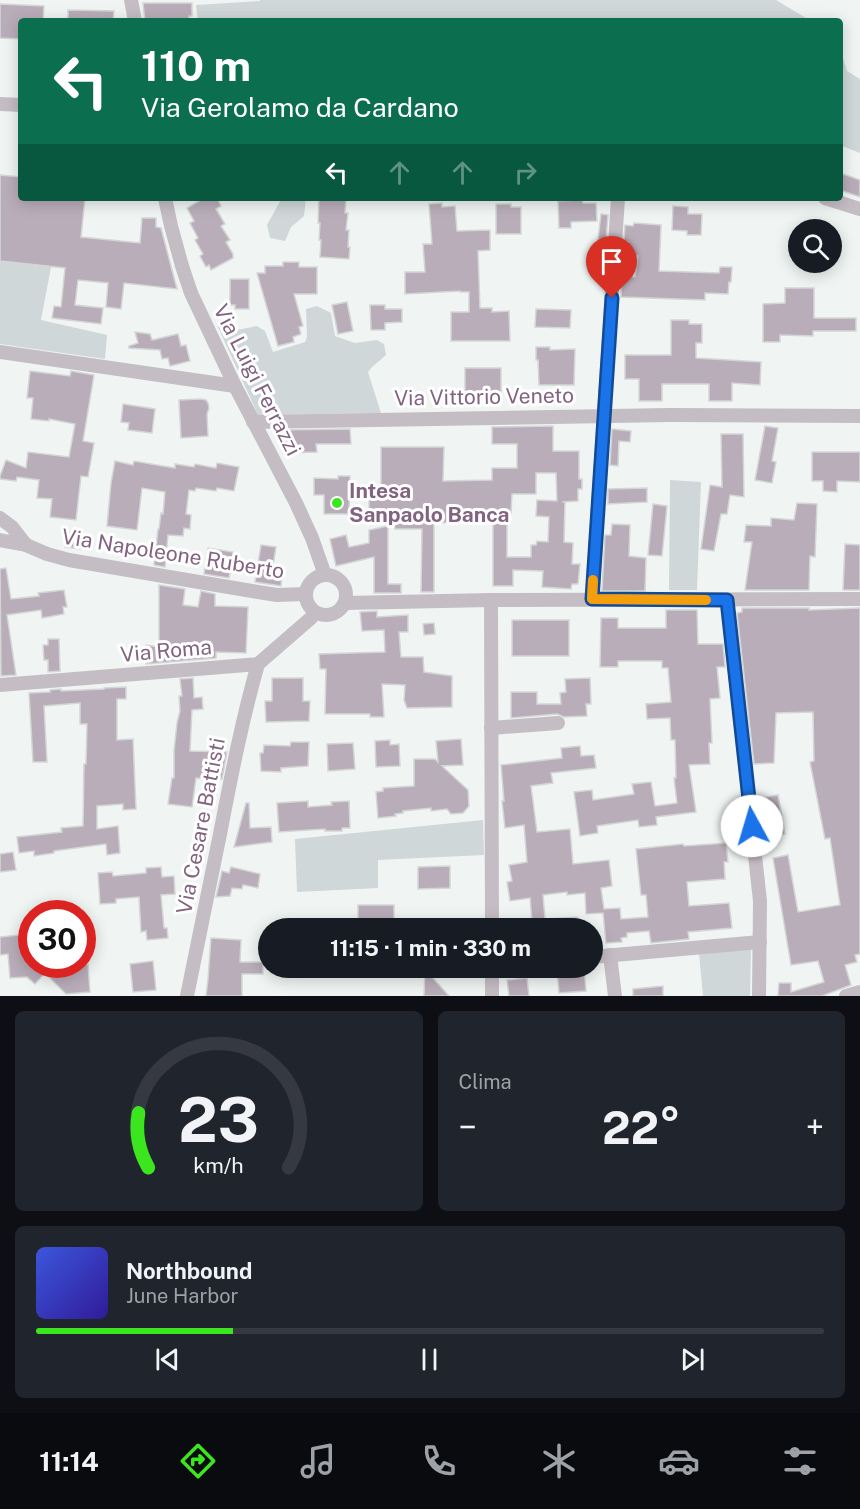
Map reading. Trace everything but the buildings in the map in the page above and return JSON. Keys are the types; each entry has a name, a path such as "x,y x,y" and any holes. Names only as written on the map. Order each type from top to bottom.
{"street":[{"path":"131,0 134,18"},
{"path":"0,104 18,105"},
{"name":"Via Luigi Ferrazzi","path":"166,201 191,293 235,386 304,521 325,575"},
{"path":"592,599 618,201"},
{"path":"834,201 860,210"},
{"path":"0,352 235,386"},
{"name":"Via Vittorio Veneto","path":"253,422 860,416"},
{"path":"0,518 26,545"},
{"name":"Via Napoleone Ruberto","path":"0,540 26,545 47,554 81,562 267,593 305,594"},
{"path":"325,575 338,578 346,590 345,603 338,612 326,616 315,613 310,608 305,594 309,583 325,575"},
{"path":"345,603 592,599 860,599"},
{"path":"491,600 492,918"},
{"path":"727,600 760,901 759,996"},
{"path":"258,664 315,613"},
{"name":"Via Roma","path":"0,685 258,664"},
{"name":"Via Cesare Battisti","path":"187,996 228,792 249,694 258,664"},
{"path":"491,728 558,723"},
{"path":"603,956 760,942"},
{"path":"610,955 615,996"},
{"path":"492,978 492,996"},
{"path":"846,996 860,992"}],"shaded area":[{"path":"776,0 806,18 198,18 196,5 260,1"},
{"path":"843,58 847,71 860,79 860,153 843,146"},
{"path":"280,201 306,201 304,216 291,227 285,241 270,238 267,225"},
{"path":"0,261 51,267 41,320 107,335 105,359 0,344"},
{"path":"317,306 331,313 335,336 355,343 377,340 384,344 386,355 368,372 381,413 258,415 217,325 227,332 257,326 265,331 273,352 305,342 307,337 306,309"},
{"path":"670,480 701,482 697,590 669,590"},
{"path":"483,820 484,855 378,860 378,888 297,892 295,839"},
{"path":"751,948 750,996 703,996 699,953"}],"slow traffic":[{"path":"593,580 592,599 706,600"}],"place":[{"name":"Intesa Sanpaolo Banca","path":"337,503"}],"route":[{"path":"612,298 592,599 727,600 752,826"}]}
